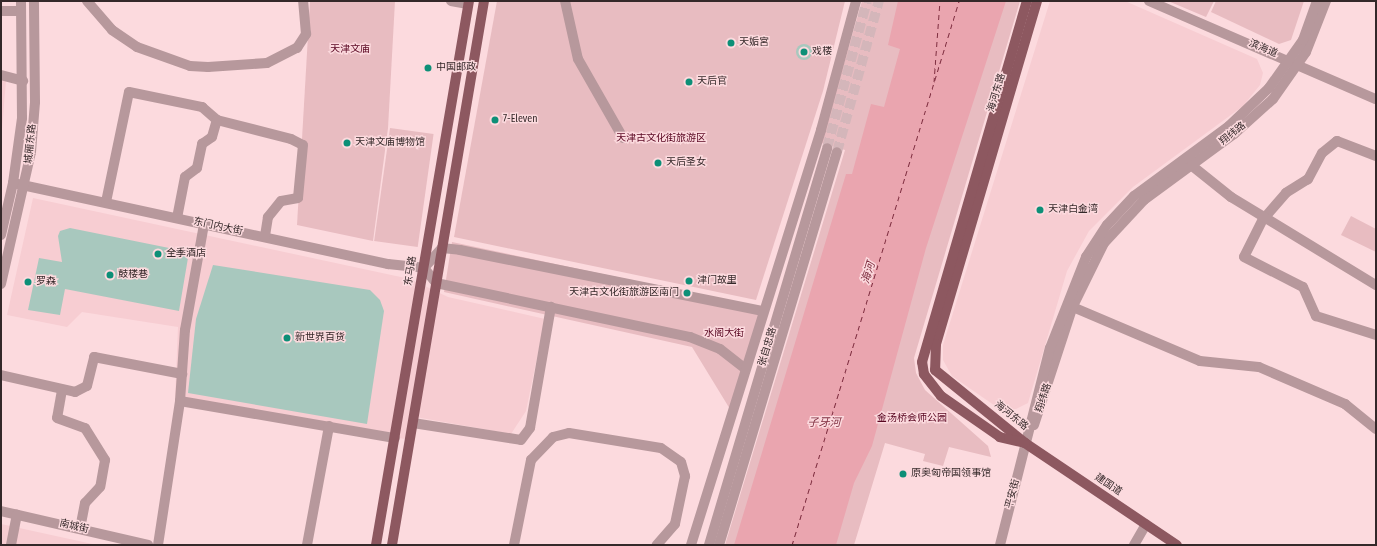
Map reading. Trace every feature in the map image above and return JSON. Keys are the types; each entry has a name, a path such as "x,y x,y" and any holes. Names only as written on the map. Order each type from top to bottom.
{"main road":[{"path":"392,545 484,1"},
{"name":"海河东路","path":"1026,444 1000,437 941,396 928,380 922,362 1027,1"},
{"name":"海河东路","path":"1026,444 942,379 933,362 1037,1"},
{"name":"东马路","path":"376,545 468,3"},
{"name":"建国道","path":"1026,444 1177,545"}],"street":[{"name":"城厢东路","path":"1,284 25,186 35,102 34,1"},
{"path":"87,1 112,30 137,47 190,66 208,67 267,63 298,48 306,34 303,1"},
{"path":"451,1 468,3"},
{"path":"565,1 578,59 623,138"},
{"path":"691,545 744,368 821,130 856,1"},
{"name":"滨海道","path":"1150,1 1295,62 1376,99"},
{"name":"翔纬路","path":"1295,62 1308,30 1317,1"},
{"name":"翔纬路","path":"1026,444 1069,305 1096,256 1112,232 1144,200 1250,108 1295,62 1313,39 1326,1"},
{"name":"城厢东路","path":"1,235 14,183 23,81 21,6"},
{"path":"1,11 21,6"},
{"path":"1,75 23,81"},
{"path":"106,202 129,92 202,107 217,120 291,139 303,145 298,198 281,201 268,217 265,237"},
{"path":"177,218 185,177 197,168 202,144 212,137 217,120"},
{"path":"1376,156 1337,141 1322,153 1308,179 1286,193 1266,216 1250,240 1244,257 1303,287 1316,316 1376,335"},
{"name":"张自忠路","path":"709,545 827,148"},
{"name":"张自忠路","path":"719,545 837,152"},
{"path":"1187,163 1231,197 1266,216 1348,271 1376,285"},
{"name":"东门内大街","path":"14,183 265,237 424,268"},
{"path":"158,545 180,400 186,330 204,224"},
{"path":"744,368 720,349 690,337 436,283 424,268 442,248 762,311"},
{"path":"1069,305 1200,361 1259,368 1345,404 1376,429"},
{"path":"413,423 521,440 530,428 551,307"},
{"path":"1,375 75,392 86,386 94,357 182,374"},
{"path":"62,390 56,418 86,428 105,460 100,487 85,503 80,528"},
{"path":"180,400 395,438"},
{"path":"307,545 329,426"},
{"path":"514,545 531,460 553,437 569,433 661,448 681,462 685,476 675,524 657,545"},
{"name":"平安街","path":"1000,545 1026,444"},
{"name":"南城街","path":"1,511 80,528 125,543 148,545"},
{"path":"11,545 17,515"},
{"path":"1134,545 1146,524"}],"shaded area":[{"path":"1050,1 1125,1 1257,59 1263,73 1260,85 1243,106 1133,187 1089,231 1067,271 1028,403 1016,409 1001,410 952,376 943,360 943,345"},
{"path":"1,79 6,80 1,142"},
{"path":"33,198 410,279 448,297 545,319 526,411 511,434 410,416 405,439 175,400 178,327 82,312 67,327 7,315"},
{"path":"1,524 97,545 1,545"}],"green space":[{"name":"天津文庙","path":"310,1 395,1 388,128 373,241 297,225"},
{"name":"天津古文化街旅游区","path":"497,1 845,1 823,91 756,300 454,237"},
{"name":"子牙河","path":"862,1 1020,1 914,358 916,373 925,390 988,446 991,457 949,447 943,466 923,461 925,454 885,443 854,545 725,545 845,150 821,143"},
{"path":"1168,1 1214,1 1206,17"},
{"path":"1216,1 1304,1 1291,40 1279,44 1211,12"},
{"path":"390,128 434,134 418,247 374,241"},
{"path":"1351,216 1376,229 1376,252 1341,235"},
{"name":"水阁大街","path":"452,242 767,309 733,414 692,347 444,292"}],"water":[{"name":"子牙河","path":"898,1 1006,1 926,248 872,446 854,483 836,545 734,545 846,174 852,174 871,104 884,107 900,49 888,45"}],"building":[{"name":"戏楼","path":"801,44 807,44 812,49 810,58 807,60 801,60 796,55 796,49"},
{"name":"鼓楼巷","path":"70,228 189,252 179,311 65,289 60,315 28,310 39,258 62,262 58,236 60,231"},
{"name":"新世界百货","path":"213,265 370,290 380,300 384,311 367,424 188,393 196,319"}],"ferry route":[{"path":"934,82 940,1"},
{"path":"792,545 959,1"}],"tunnel":[{"path":"827,148 867,1"},
{"path":"837,152 879,1"}],"place":[{"name":"天姤宮","path":"731,43"},
{"name":"戏楼","path":"804,52"},
{"name":"中国邮政","path":"428,68"},
{"name":"天后官","path":"689,82"},
{"name":"7-Eleven","path":"495,120"},
{"name":"天津文庙博物馆","path":"347,143"},
{"name":"天后圣女","path":"658,163"},
{"name":"天津白金湾","path":"1040,210"},
{"name":"全季酒店","path":"158,254"},
{"name":"鼓楼巷","path":"110,275"},
{"name":"津门故里","path":"689,281"},
{"name":"罗森","path":"28,282"},
{"name":"天津古文化街旅游区南门","path":"687,293"},
{"name":"新世界百货","path":"287,338"},
{"name":"原奥匈帝国领事馆","path":"903,474"}],"water label":[{"name":"海河","path":"869,273"}],"park label":[{"name":"金汤桥会师公园","path":"912,419"}]}
